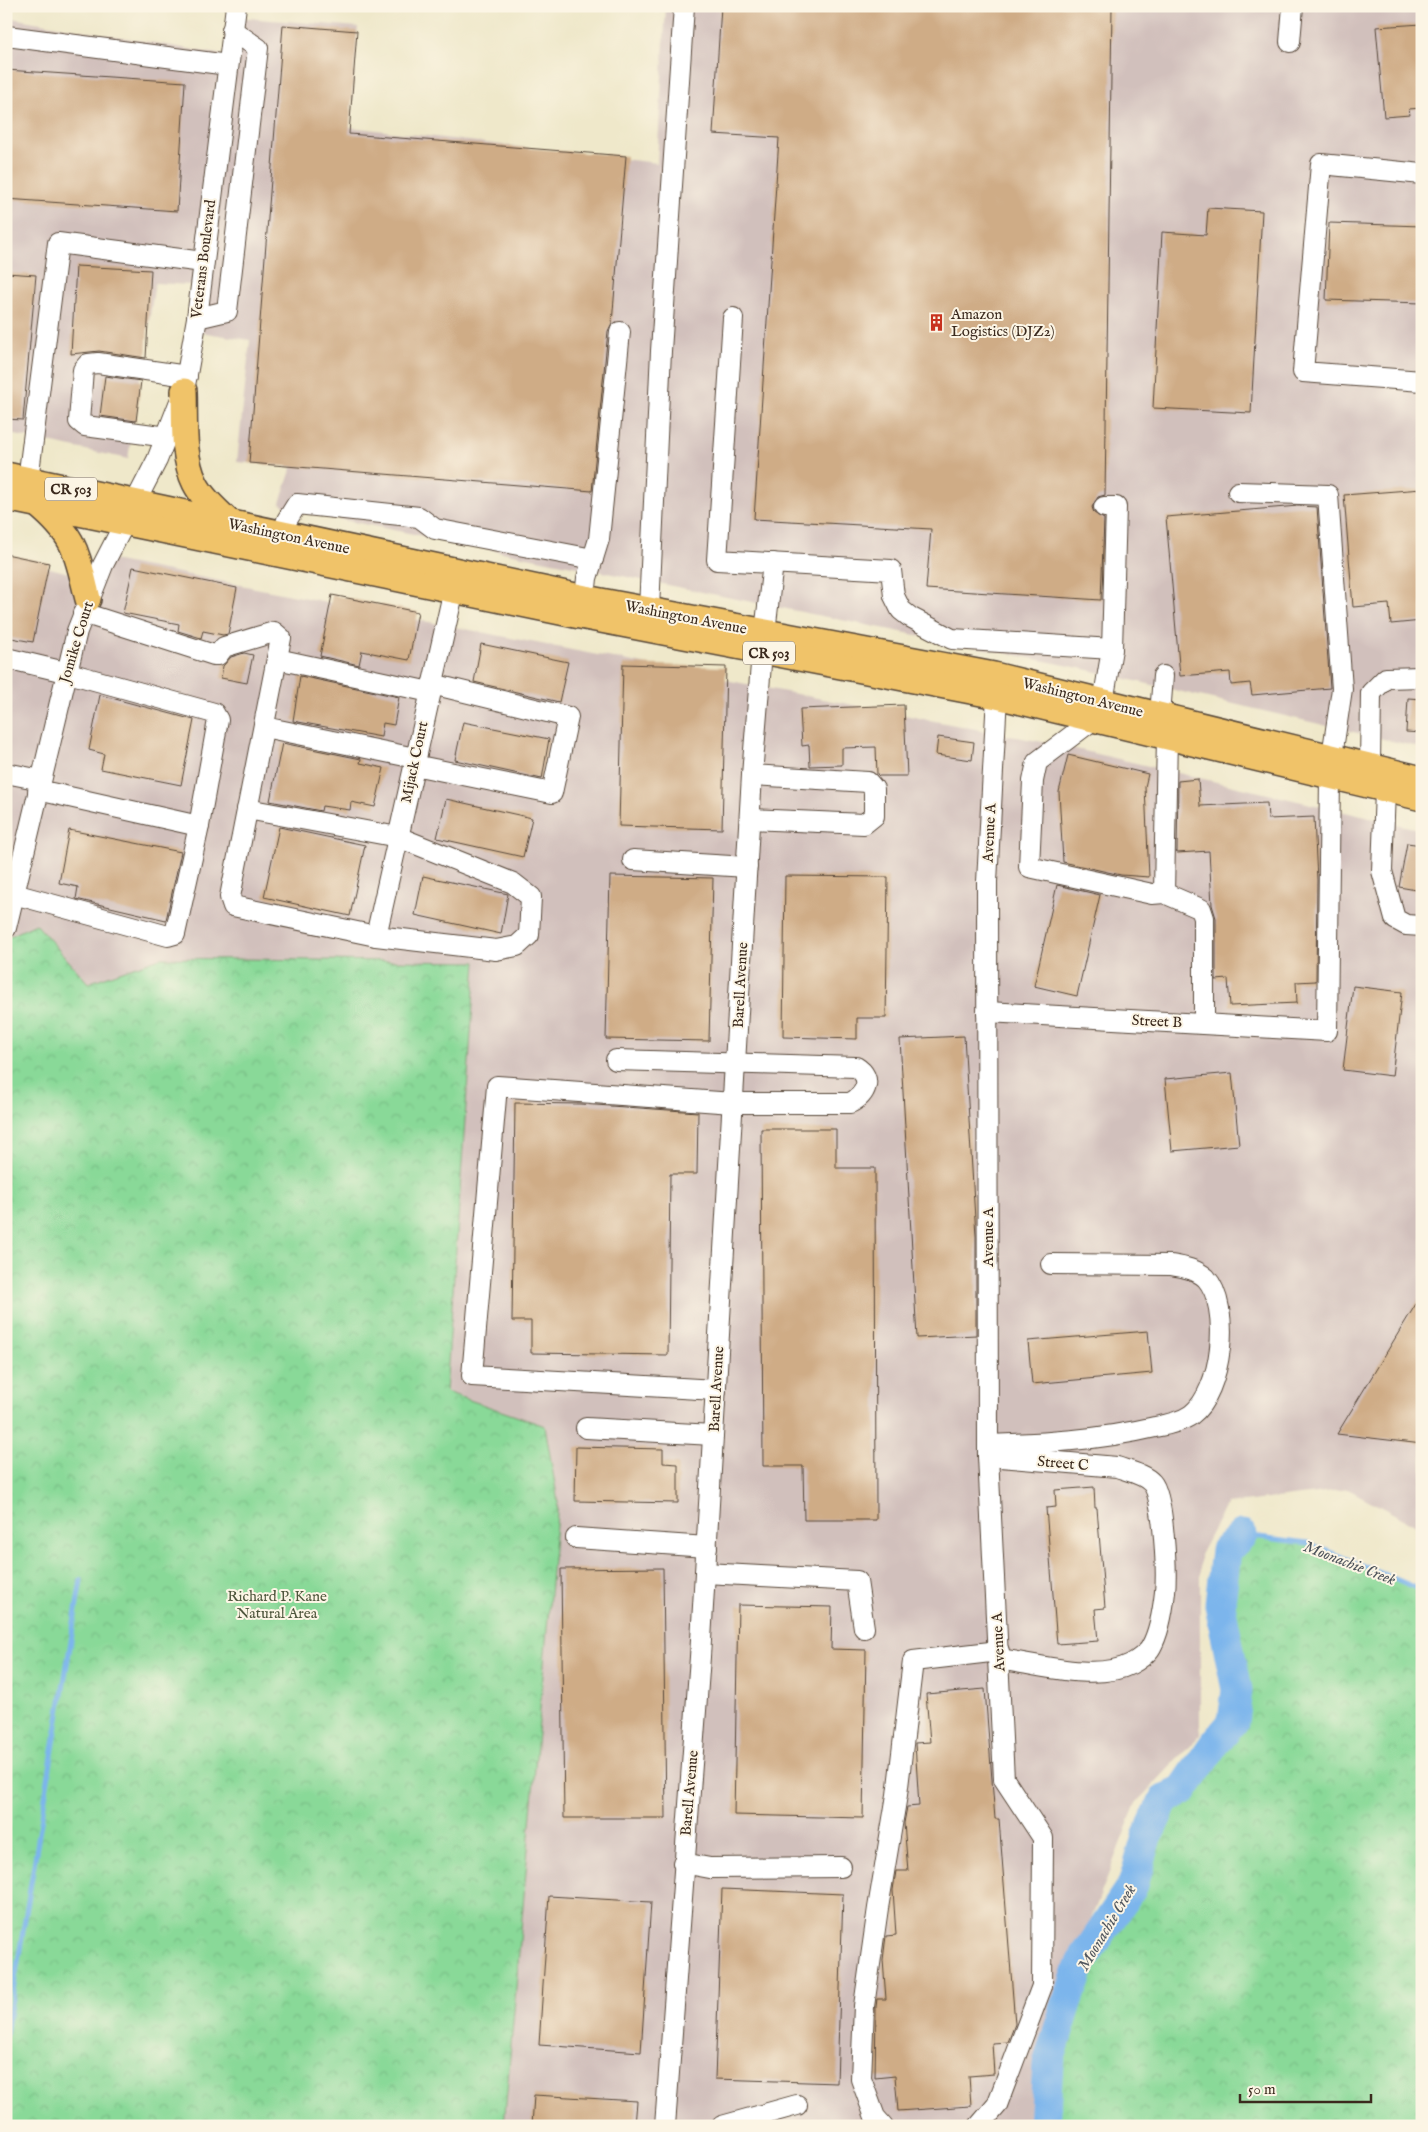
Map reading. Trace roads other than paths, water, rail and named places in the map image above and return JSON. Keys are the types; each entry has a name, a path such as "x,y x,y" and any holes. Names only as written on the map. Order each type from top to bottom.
{"main road":[{"path":"185,383 187,449 195,482 207,500 231,524"},
{"name":"Washington Avenue","path":"17,478 130,513 454,589 764,642 994,675 1098,710 1331,766 1385,790 1422,798"},
{"name":"Washington Avenue","path":"6,498 38,505 231,524 584,598 648,609 764,642 997,696 1098,710"},
{"path":"38,505 58,521 73,542 86,606"},
{"name":"Washington Avenue","path":"1331,766 1370,766 1422,779"}],"street":[{"name":"Veterans Boulevard","path":"130,513 168,437 185,383 197,318 236,6"},
{"path":"648,609 656,429 684,6"},
{"path":"1290,42 1293,6"},
{"path":"197,318 227,312 258,48 232,30"},
{"path":"7,36 228,65"},
{"path":"1422,174 1322,164 1303,372 1422,381"},
{"path":"17,478 58,243 203,262"},
{"path":"733,318 717,560 891,570 894,596 901,610 952,639 1105,648"},
{"path":"584,598 587,578 599,540 620,332"},
{"path":"168,437 85,426 79,421 84,370 88,364 98,363 185,383"},
{"path":"1238,492 1328,495 1342,689 1331,766"},
{"path":"283,535 287,520 297,504 418,517 434,529 593,559"},
{"path":"1104,507 1116,507 1098,710 1036,762 1033,781 1029,867 1152,894 1164,893 1201,909 1204,918 1204,1024"},
{"name":"Jomike Court","path":"10,901 66,672 86,606 130,513"},
{"name":"Barell Avenue","path":"665,2126 707,1547 752,775 773,563"},
{"name":"Mijack Court","path":"376,936 454,589"},
{"path":"86,606 214,655 218,654 224,646 274,632 281,638 230,897 233,906 376,936 496,950 517,946 529,935 531,896 513,883 398,837 248,809"},
{"path":"6,658 66,672 214,714 218,720 199,826 175,934 168,936 10,901"},
{"path":"264,727 552,793 568,717 277,658"},
{"path":"1163,676 1164,893"},
{"path":"1370,766 1371,693 1386,678 1422,677"},
{"name":"Avenue A","path":"979,2126 997,2105 1042,1986 1043,1838 1004,1779 988,1450 987,882 997,696"},
{"name":"Street B","path":"987,1012 1327,1031 1331,766"},
{"path":"6,773 39,785 199,826"},
{"path":"750,819 864,824 874,816 874,789 868,782 752,775"},
{"path":"1385,790 1382,871 1395,920 1406,925 1422,926"},
{"path":"633,860 747,867"},
{"path":"616,1060 856,1067 862,1071 866,1078 866,1087 859,1098 850,1103 733,1103 497,1086 472,1376 716,1390"},
{"path":"988,1450 1131,1432 1170,1424 1190,1416 1203,1403 1213,1385 1219,1360 1220,1310 1216,1294 1205,1278 1189,1267 1171,1265 1051,1264"},
{"path":"586,1428 713,1435"},
{"name":"Street C","path":"988,1450 1118,1467 1152,1483 1161,1502 1165,1590 1159,1627 1150,1649 1132,1664 1112,1671 1083,1671 999,1655"},
{"path":"576,1538 707,1547"},
{"path":"705,1573 857,1580 864,1628"},
{"path":"883,2126 874,2117 861,2079 864,2006 897,1795 913,1661 999,1655"},
{"path":"683,1863 710,1868 841,1867"},
{"path":"722,2126 797,2105"}],"waterway":[{"name":"Moonachie Creek","path":"1242,1535 1308,1543 1422,1590"},
{"name":"Moonachie Creek","path":"1044,2126 1048,2064 1082,1961 1133,1885 1147,1837 1164,1800 1182,1791 1215,1743 1233,1722 1237,1690 1220,1605 1226,1550 1242,1535"},
{"path":"6,2034 81,1580"}],"place":[{"name":"Amazon Logistics (DJZ2)","path":"937,323"}],"park label":[{"name":"Richard P. Kane Natural Area","path":"277,1604"}]}
